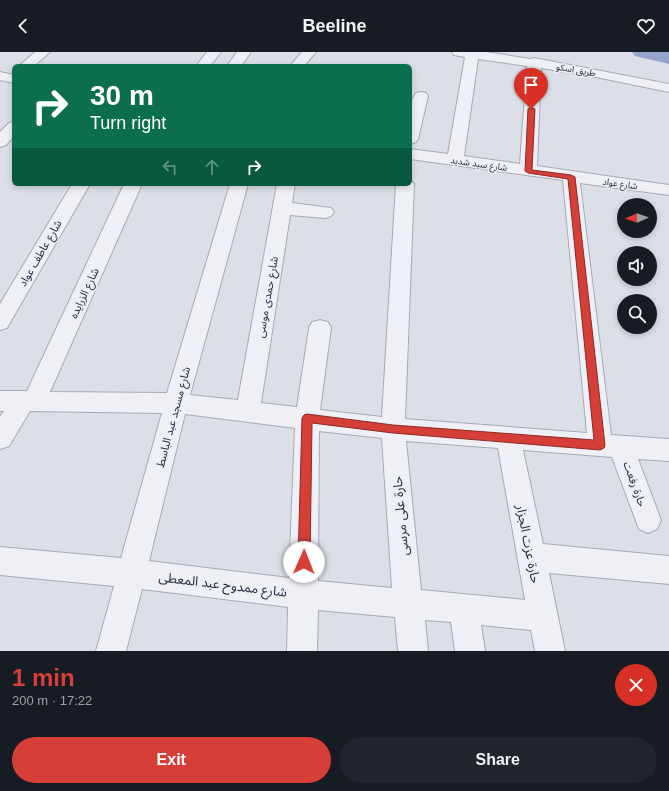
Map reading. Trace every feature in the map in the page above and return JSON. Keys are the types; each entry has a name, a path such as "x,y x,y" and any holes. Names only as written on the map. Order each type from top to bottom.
{"street":[{"path":"28,64 43,52"},
{"path":"205,64 214,52"},
{"path":"235,64 244,52"},
{"path":"299,64 308,52"},
{"path":"455,161 466,53"},
{"name":"طريق اسكو","path":"466,53 534,62 669,88"},
{"path":"528,171 534,62"},
{"path":"412,132 422,96"},
{"name":"شارع سيد شديد","path":"412,154 571,177"},
{"name":"شارع عواد","path":"571,177 669,190"},
{"name":"حارة رفعت","path":"571,177 610,446 648,520"},
{"name":"شارع عاطف عواد","path":"0,322 80,186"},
{"name":"شارع الزرايده","path":"0,438 29,401 132,186"},
{"name":"شارع مسجد عبد الباسط","path":"111,651 176,403 238,186"},
{"name":"شارع حمدى موسى","path":"248,410 286,186"},
{"name":"حارة على مرسى","path":"405,186 393,429 408,603 414,651"},
{"path":"281,208 325,212"},
{"path":"302,651 307,418 320,328"},
{"path":"0,401 176,403 248,410 393,429 669,450"},
{"name":"حارة عزت الجزار","path":"508,437 550,651"},
{"path":"531,557 669,570"},
{"name":"شارع ممدوح عبد المعطى","path":"0,561 131,573 303,594 543,616"},
{"path":"464,609 470,651"}],"waterway":[{"path":"642,52 669,58"}],"route":[{"path":"304,562 307,418 393,429 600,445 571,177 528,171 531,109"}]}
